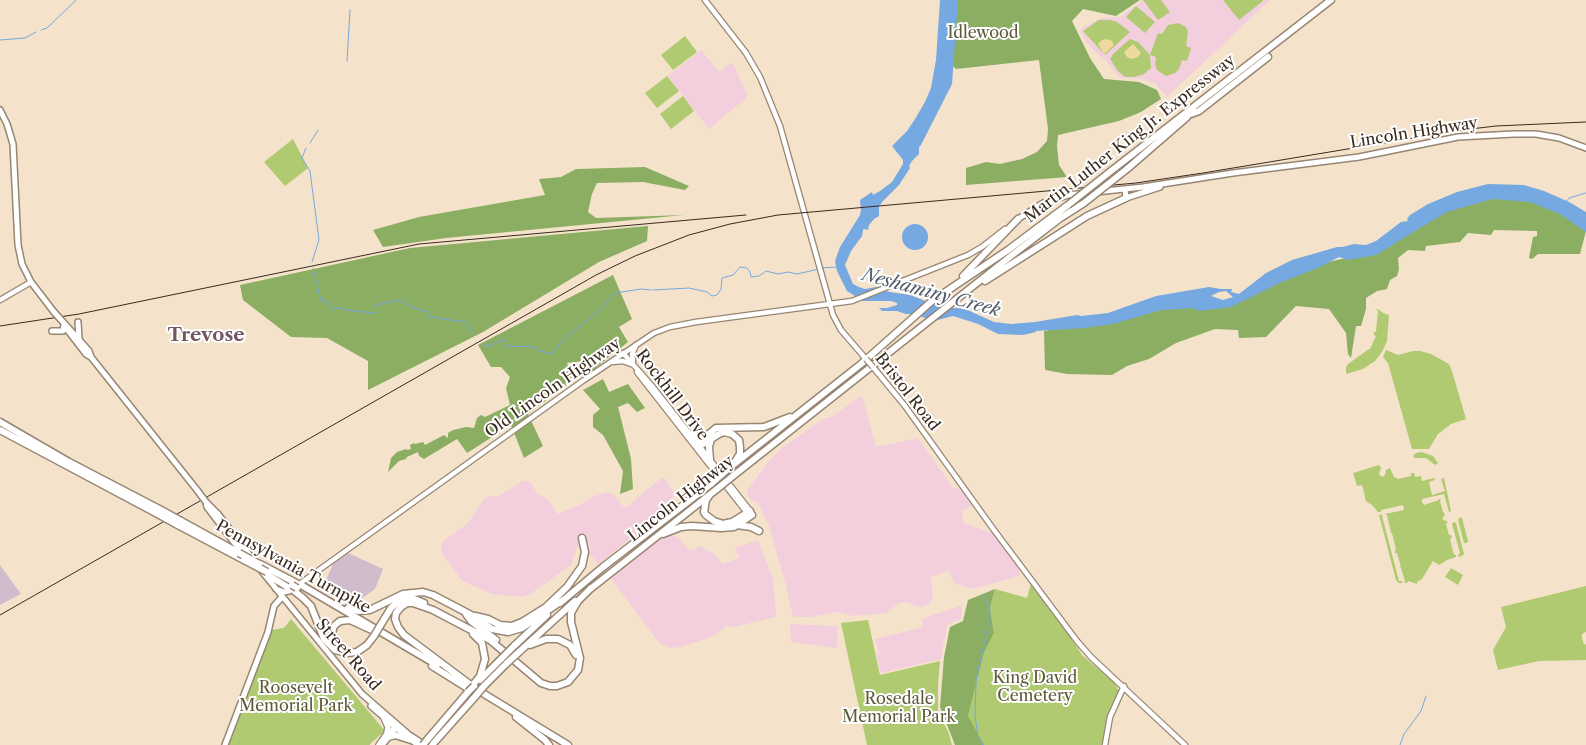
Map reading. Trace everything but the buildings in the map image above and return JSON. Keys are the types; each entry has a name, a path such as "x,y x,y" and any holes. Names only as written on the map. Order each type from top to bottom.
{"highway":[{"name":"Martin Luther King Jr. Expressway","path":"962,295 1042,232 1084,203 1127,169 1191,114 1331,0"},
{"name":"Martin Luther King Jr. Expressway","path":"943,293 1001,255 1068,205 1111,170 1335,0"},
{"path":"1191,114 1198,111 1268,57"},
{"path":"1153,140 1158,133 1208,92"},
{"path":"962,295 1081,220 1126,198"},
{"path":"943,293 980,260 1018,220"},
{"name":"Lincoln Highway","path":"429,743 471,689 516,649 563,600 861,364 909,320 943,293"},
{"name":"Lincoln Highway","path":"516,649 962,295"},
{"path":"697,446 709,437 716,428 764,428 800,412"},
{"name":"Pennsylvania Turnpike","path":"0,422 158,512"},
{"name":"Pennsylvania Turnpike","path":"0,430 239,553 294,587 376,631 562,745"},
{"path":"689,433 697,437 709,437 727,432 734,435 739,440 740,454 728,469"},
{"path":"709,437 710,460"},
{"path":"715,490 706,500 704,506 704,512 710,519 723,524 750,514"},
{"path":"651,540 681,527 696,525 727,528 737,525 750,514"},
{"name":"Pennsylvania Turnpike","path":"179,523 258,566"},
{"path":"737,525 759,531"},
{"path":"473,616 508,626 518,624 534,615 557,597 576,576 584,561 582,538"},
{"path":"575,545 580,544 584,546"},
{"path":"258,566 267,574 294,587 311,606 324,639 335,650 347,653 357,652 368,645 393,605 403,599 418,599 433,610"},
{"name":"Pennsylvania Turnpike","path":"294,587 326,598 471,689 568,745"},
{"path":"464,626 480,640 485,652 480,676 471,689 410,641 398,627 395,619 396,613 404,605 413,603 433,610 464,626 490,640 541,683 550,686 561,685 571,680 578,670 580,658 571,616 575,604 591,588"},
{"path":"326,598 353,610 364,611 373,609 400,595 412,592 426,592 473,616 495,630 512,632 525,626 563,600"},
{"path":"376,631 347,620 336,624 331,636 337,647 350,650 361,646 376,631 388,606 400,595"},
{"path":"464,612 545,682 554,683 566,680 574,672 576,656 572,647 558,638 549,638 516,649"},
{"name":"Lincoln Highway","path":"429,743 473,699 504,660"},
{"path":"382,744 388,727 384,718"},
{"path":"516,718 549,745"},
{"path":"387,733 395,726"},
{"path":"382,744 395,726"},
{"path":"382,744 388,737 395,735 411,740"}],"main road":[{"name":"Bristol Road","path":"705,0 755,67 775,113 830,304 838,325 905,406 988,522 1077,641 1091,657 1185,745"},
{"name":"Street Road","path":"0,110 7,124 13,144 19,252 24,269 31,282 54,312 81,342 206,502 218,514 274,587 286,607 350,685 384,718 395,726 429,743"},
{"name":"Lincoln Highway","path":"1018,220 1040,205 1057,197 1076,193 1125,189 1366,156 1453,138 1536,134 1560,138 1586,148"},
{"name":"Lincoln Highway","path":"1126,198 1161,187 1245,172"},
{"path":"1125,189 1126,198"},
{"name":"Old Lincoln Highway","path":"226,745 268,632 272,610 281,598 637,343 654,333 675,326 855,300 973,253 1018,220"},
{"path":"0,300 31,282"},
{"name":"Street Road","path":"63,322 77,343 91,357"},
{"path":"52,331 63,330 63,322"},
{"path":"78,322 78,335 81,342"},
{"path":"611,362 620,361 632,364 632,354 637,343"},
{"name":"Rockhill Drive","path":"624,353 750,514"},
{"name":"Rockhill Drive","path":"632,364 689,433 750,514"},
{"name":"Street Road","path":"206,502 226,531 362,694 418,745"},
{"path":"274,587 281,592 294,587"},
{"path":"272,610 278,605 286,607"},
{"path":"1105,745 1110,717 1124,686"}],"shaded area":[{"path":"1143,0 1270,0 1167,97 1156,84 1141,79 1120,78 1105,60 1090,47 1080,32 1083,27 1102,18 1120,17"},
{"path":"701,50 719,72 732,62 747,93 743,101 709,129 668,76"},
{"path":"862,395 876,447 918,438 954,489 960,488 971,504 969,508 962,510 963,523 993,533 1020,569 1019,576 973,589 954,583 949,571 930,577 933,592 932,601 928,605 921,607 907,602 899,603 887,613 853,616 838,612 811,617 793,617 768,523 757,502 752,501 748,496 747,490 768,462 783,447"},
{"path":"663,477 674,492 674,496 654,516 655,519 599,564 589,554 590,547 586,539 577,547 571,565 529,595 523,597 492,594 462,581 442,553 441,543 468,523 484,499 490,496 498,497 522,481 529,481 538,494 545,497 558,514 606,492 611,493 625,508"},
{"path":"664,535 677,537 690,551 701,546 718,557 722,564 739,558 735,548 758,540 773,579 775,617 734,627 727,626 714,636 681,647 671,648 660,644 611,579 659,537"},
{"path":"348,553 383,569 375,589 354,604 322,590 333,564"},
{"path":"0,565 21,594 0,605"},
{"path":"962,605 961,619 947,625 941,659 881,673 876,654 879,653 875,639 923,627 922,619"},
{"path":"790,624 838,626 837,648 791,642"}],"green space":[{"name":"Idlewood","path":"946,0 1140,0 1116,16 1083,9 1072,21 1090,58 1104,79 1139,82 1157,90 1161,99 1141,112 1119,121 1058,135 1059,165 1067,177 966,185 966,168 986,162 1000,164 1022,159 1037,152 1047,141 1048,129 1039,60 956,69 941,56"},
{"path":"1143,0 1161,0 1170,12 1158,20"},
{"path":"1223,0 1263,0 1263,1 1239,20"},
{"path":"1136,6 1155,22 1145,33 1126,17"},
{"path":"1099,20 1117,22 1130,32 1105,55 1083,31"},
{"path":"1178,23 1186,27 1188,32 1186,46 1191,48 1187,61 1182,60 1179,69 1175,73 1166,76 1157,70 1155,65 1156,57 1150,55 1158,33 1162,34 1168,25"},
{"path":"685,36 697,52 673,70 661,55"},
{"path":"1130,39 1138,42 1150,55 1151,68 1144,74 1135,77 1125,77 1118,71 1110,59"},
{"path":"667,76 679,91 657,108 645,93"},
{"path":"683,96 694,111 671,129 660,114"},
{"path":"293,139 308,168 285,186 264,162"},
{"path":"645,167 689,186 685,190 643,182 597,183 592,194 588,212 596,218 684,215 446,238 383,247 373,230 419,217 545,195 539,179 561,177 576,169"},
{"path":"1491,196 1531,200 1561,211 1586,231 1580,254 1538,254 1532,259 1529,258 1533,237 1537,236 1537,231 1494,230 1491,235 1468,233 1460,242 1426,246 1425,251 1408,250 1398,258 1399,269 1397,276 1390,280 1387,289 1377,291 1366,298 1366,309 1361,326 1356,326 1351,358 1348,354 1346,333 1329,309 1296,306 1266,337 1239,338 1238,330 1215,329 1176,343 1149,359 1127,366 1112,375 1067,374 1045,370 1044,331 1172,304 1234,305 1310,266 1378,251 1447,207"},
{"path":"648,226 647,241 599,262 483,332 368,390 368,361 327,338 291,337 243,300 240,285 410,248"},
{"path":"613,275 632,319 619,327 628,342 589,373 583,361 567,363 572,381 528,414 543,446 524,458 511,425 467,453 457,439 424,459 419,456 418,452 407,457 399,461 388,472 391,458 397,452 411,449 410,445 414,443 423,442 425,445 444,435 448,438 448,433 453,430 466,427 474,428 477,418 481,415 485,417 510,405 506,388 510,377 501,367 491,367 478,345"},
{"path":"1378,309 1389,315 1387,341 1382,352 1375,361 1363,369 1346,374 1348,364 1370,349 1376,336 1374,332 1376,332 1378,311 1376,310"},
{"path":"1386,350 1398,355 1420,351 1431,354 1449,364 1466,419 1451,424 1438,434 1429,449 1412,449 1388,363 1383,357"},
{"path":"603,379 609,392 628,384 645,408 637,412 628,403 618,407 631,459 633,489 620,494 623,471 603,435 593,427 593,415 600,409 583,390"},
{"path":"1422,452 1433,456 1438,463 1435,465 1426,458 1415,458 1413,456 1416,453"},
{"path":"1379,465 1381,468 1379,474 1382,477 1385,475 1386,470 1390,468 1394,477 1398,479 1411,476 1411,473 1414,473 1415,477 1421,476 1422,481 1434,478 1435,480 1429,482 1432,495 1445,491 1441,479 1444,478 1451,511 1449,512 1444,494 1422,499 1422,502 1424,505 1441,499 1445,514 1442,519 1448,522 1446,524 1449,535 1452,538 1450,539 1456,557 1439,565 1433,561 1417,584 1408,581 1407,583 1403,582 1405,581 1401,568 1399,568 1401,567 1397,553 1395,553 1392,533 1387,515 1385,514 1404,510 1403,505 1378,512 1366,501 1362,485 1357,486 1353,473"},
{"path":"1379,515 1383,515 1399,581 1402,581 1402,583 1396,580"},
{"path":"1460,517 1462,518 1467,543 1464,543 1458,520"},
{"path":"1456,523 1464,554 1460,557 1458,556 1460,553 1452,524"},
{"path":"1451,568 1463,575 1458,585 1445,577"},
{"name":"King David Cemetery","path":"1031,583 1057,616 1082,655 1115,683 1119,692 1109,713 1103,745 981,745 968,716 984,653 994,633 990,608 995,589 1027,598"},
{"path":"1586,586 1586,632 1582,634 1582,638 1584,645 1586,644 1586,660 1539,661 1498,670 1493,650 1506,627 1501,607"},
{"path":"995,589 990,608 994,633 984,653 968,716 984,745 955,745 940,707 944,657 950,627 963,621 968,600"},
{"name":"Roosevelt Memorial Park","path":"291,619 385,731 370,745 227,745 271,630 284,628"},
{"name":"Rosedale Memorial Park","path":"868,620 880,675 940,661 938,714 948,731 952,745 867,745 841,623"}],"sand":[{"path":"1102,40 1112,41 1114,45 1104,54 1098,44"},
{"path":"1133,44 1141,53 1138,57 1132,59 1127,57 1124,52"}],"water":[{"path":"940,0 958,0 952,84 919,147 919,154 912,161 909,166 910,168 899,185 879,207 879,216 869,225 868,230 863,230 862,236 851,251 845,265 853,284 865,289 882,286 885,291 910,295 928,302 938,303 945,308 963,308 994,322 1011,324 1077,315 1108,313 1156,296 1209,287 1232,289 1231,292 1239,294 1266,273 1292,260 1337,247 1354,244 1366,245 1376,241 1401,222 1408,221 1407,219 1410,215 1428,204 1457,192 1488,184 1524,185 1569,202 1586,212 1586,232 1560,214 1530,202 1492,199 1447,212 1376,255 1348,260 1339,257 1231,307 1199,311 1193,308 1161,310 1113,324 1036,331 1023,335 998,334 978,324 953,316 934,321 914,314 882,311 879,308 887,308 897,305 897,303 891,301 863,301 847,291 837,271 835,261 840,247 860,215 860,200 872,192 873,195 892,182 903,164 903,160 892,146 907,131 925,102 931,88 936,60","holes":["1226,291 1233,297 1223,300 1211,296"]},
{"path":"915,224 925,227 928,237 925,247 915,250 905,247 902,237 905,227"}],"waterway":[{"path":"41,30 47,28 76,0"},
{"path":"347,61 350,10"},
{"path":"0,40 25,38 36,32"},
{"path":"310,143 318,130"},
{"path":"306,148 302,158 310,171 319,240 312,262"},
{"path":"1567,201 1569,198 1586,193"},
{"path":"653,290 689,288 707,292 712,296 717,295 721,289 722,278 733,275 740,267 747,268 751,277 759,276 766,271 778,274 788,272 797,274 819,269"},
{"path":"822,268 836,267"},
{"path":"313,268 321,301 328,302 334,310 338,307 347,310 375,313 376,305 400,300 409,306 427,312 430,318 435,317 466,322 473,334"},
{"path":"483,345 489,346 505,340 506,346 534,347 540,351 552,354 560,343 597,312 615,293 641,289 651,290"},
{"path":"983,745 978,737 975,716 976,680 988,626 988,605 984,595"},
{"path":"1400,745 1404,734 1421,711 1426,696"}],"railway":[{"path":"0,615 596,275 635,256 689,235 730,224 778,215 1136,183 1462,130 1496,126 1586,122"},
{"path":"0,326 79,314 419,244 746,215"}],"district":[{"name":"Trevose","path":"206,336"}],"water label":[{"name":"Neshaminy Creek","path":"931,293"}]}
